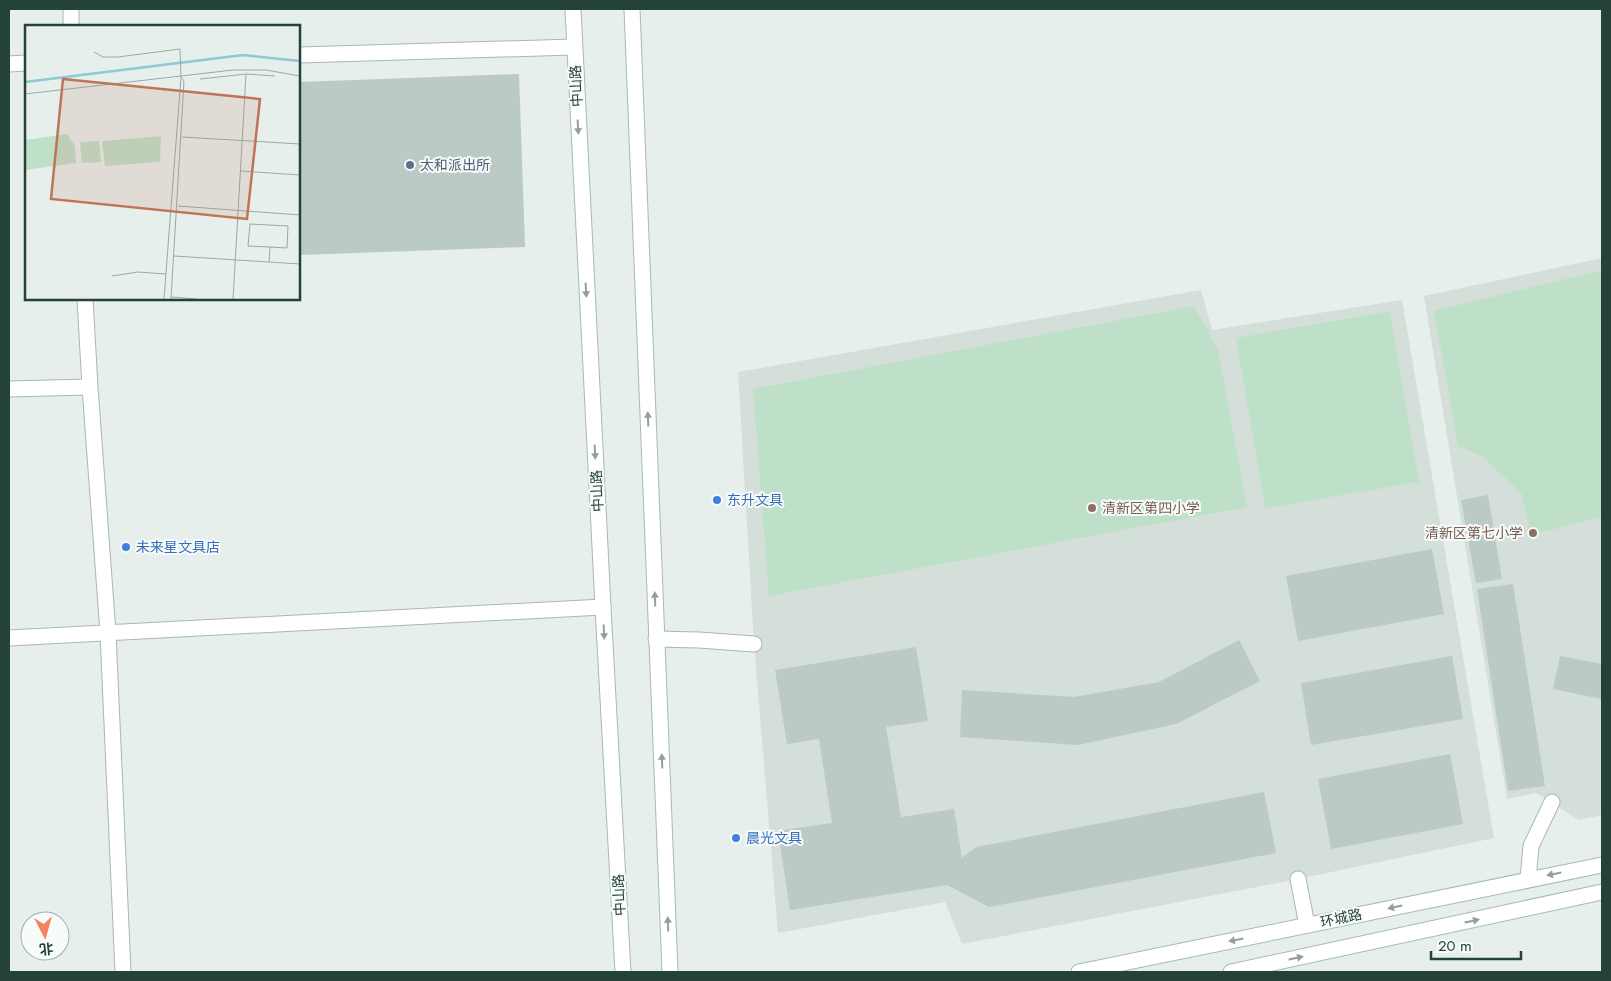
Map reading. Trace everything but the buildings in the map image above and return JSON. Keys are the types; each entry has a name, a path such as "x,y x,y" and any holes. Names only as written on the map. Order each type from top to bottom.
{"main road":[{"path":"71,9 71,25"},
{"name":"中山路","path":"573,9 602,608 623,972"},
{"path":"632,9 670,972"},
{"path":"300,55 574,47"},
{"path":"9,64 25,63"},
{"path":"85,300 108,634 123,972"},
{"path":"9,389 90,387"},
{"path":"9,638 602,608"},
{"path":"656,639 754,644"},
{"path":"1528,880 1531,846 1552,802"},
{"name":"环城路","path":"1079,972 1602,865"},
{"path":"1298,879 1307,925"},
{"path":"1231,972 1602,892"}],"shaded area":[{"name":"清新区第七小学","path":"1602,258 1602,815 1579,820 1536,793 1507,799 1424,296"},
{"name":"清新区第四小学","path":"1201,290 1212,330 1402,300 1494,838 1298,879 962,944 945,902 778,933 754,644 738,372"}],"green space":[{"path":"1602,270 1602,517 1531,535 1521,493 1483,457 1458,446 1434,311"},
{"path":"1194,306 1218,349 1247,507 769,596 753,389"},
{"path":"1390,311 1419,482 1265,508 1236,338"}],"place":[{"name":"太和派出所","path":"410,165"},
{"name":"东升文具","path":"717,500"},
{"name":"清新区第四小学","path":"1092,508"},
{"name":"清新区第七小学","path":"1533,533"},
{"name":"未来星文具店","path":"126,547"},
{"name":"晨光文具","path":"736,838"}]}
